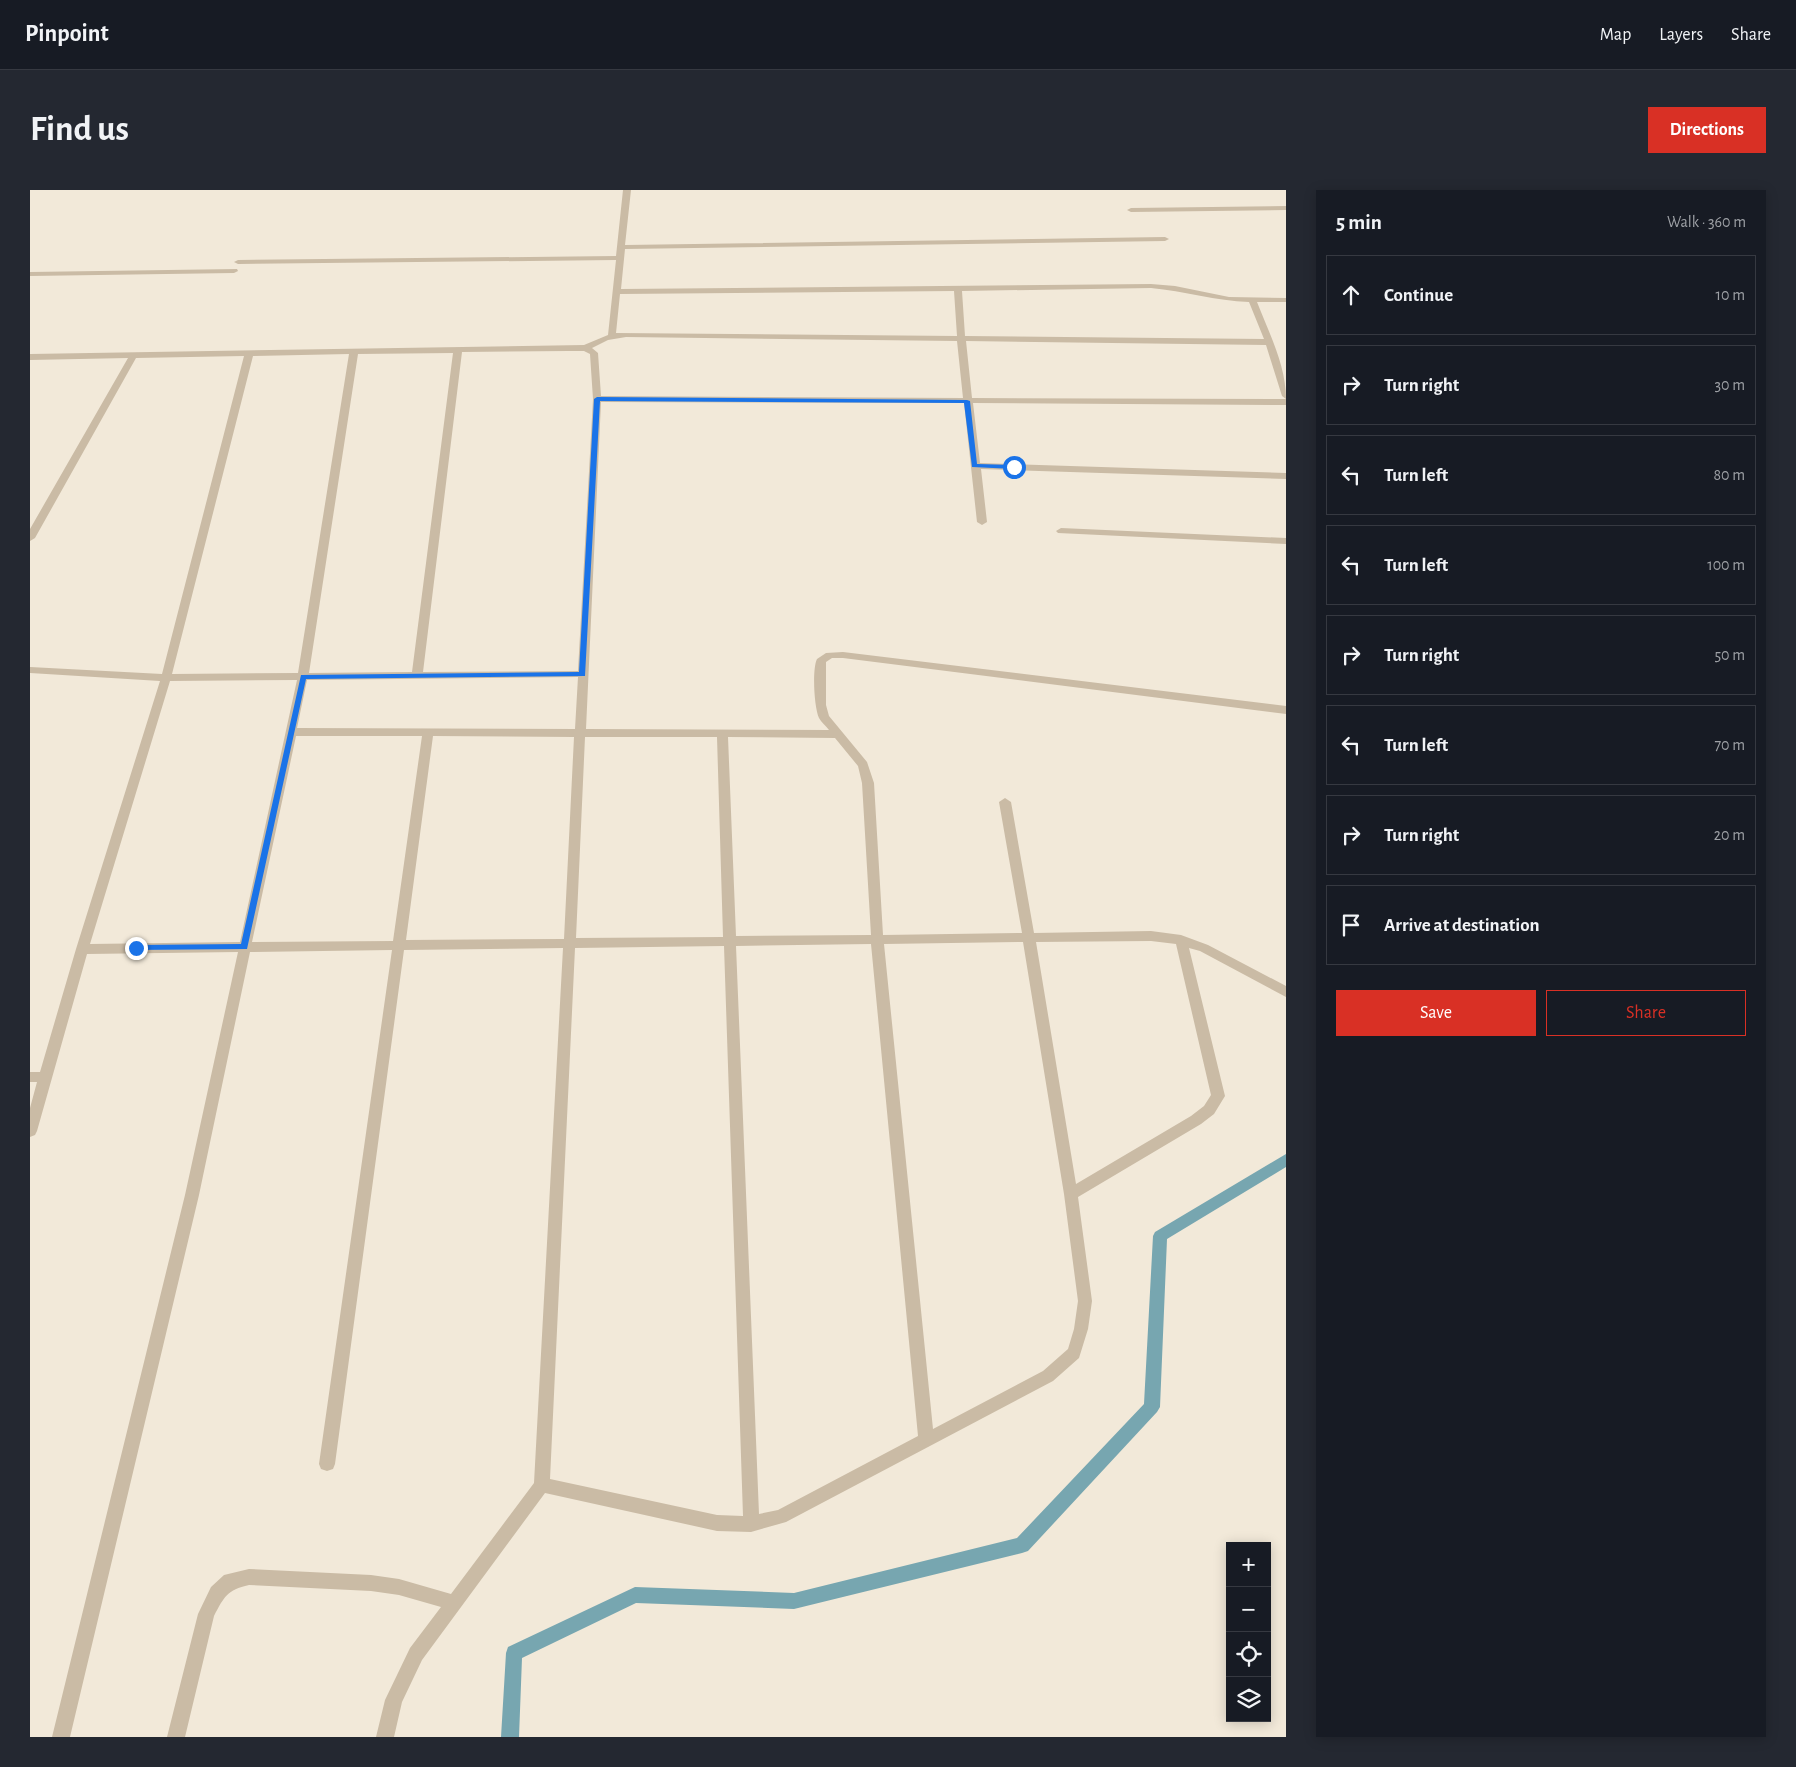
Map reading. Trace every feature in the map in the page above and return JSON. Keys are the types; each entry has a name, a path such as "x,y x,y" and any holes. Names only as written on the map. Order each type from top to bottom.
{"street":[{"path":"612,335 627,190"},
{"path":"1131,210 1286,208"},
{"path":"620,246 1165,238"},
{"path":"238,262 619,258"},
{"path":"30,274 234,271"},
{"path":"616,292 1150,286 1175,288 1229,299 1286,300"},
{"path":"958,289 967,401 982,522"},
{"path":"1252,300 1269,342 1286,396"},
{"path":"30,357 586,348 612,335 1269,342"},
{"path":"384,1737 394,1700 416,1654 542,1485 597,399 596,360 594,353 586,348"},
{"path":"417,675 458,350"},
{"path":"61,1737 192,1195 303,676 354,352"},
{"path":"30,1131 82,948 166,678 249,354"},
{"path":"30,538 133,356"},
{"path":"597,399 1286,402"},
{"path":"974,466 1286,476"},
{"path":"1061,531 1286,541"},
{"path":"926,1441 877,940 868,783 863,765 824,717 821,705 820,670 822,661 830,655 843,655 1286,710"},
{"path":"30,670 166,678 582,674"},
{"path":"291,732 722,732 838,734"},
{"path":"722,732 751,1524"},
{"path":"326,1464 428,733"},
{"path":"542,1485 717,1522 751,1524 780,1517 1048,1376 1074,1353 1081,1329 1085,1301 1071,1194 1005,802"},
{"path":"82,948 399,946 1151,936 1181,940 1204,948 1286,992"},
{"path":"1071,1194 1196,1120 1209,1110 1218,1096 1181,940"},
{"path":"30,1077 46,1077"},
{"path":"176,1737 206,1614 217,1593 230,1581 249,1577 371,1583 399,1587 455,1603"}],"waterway":[{"path":"510,1737 514,1653 635,1595 794,1601 1022,1545 1152,1407 1160,1236 1286,1160"}],"route":[{"path":"136,948 244,947 303,676 582,674 597,399 967,401 974,466 1014,467"}]}
